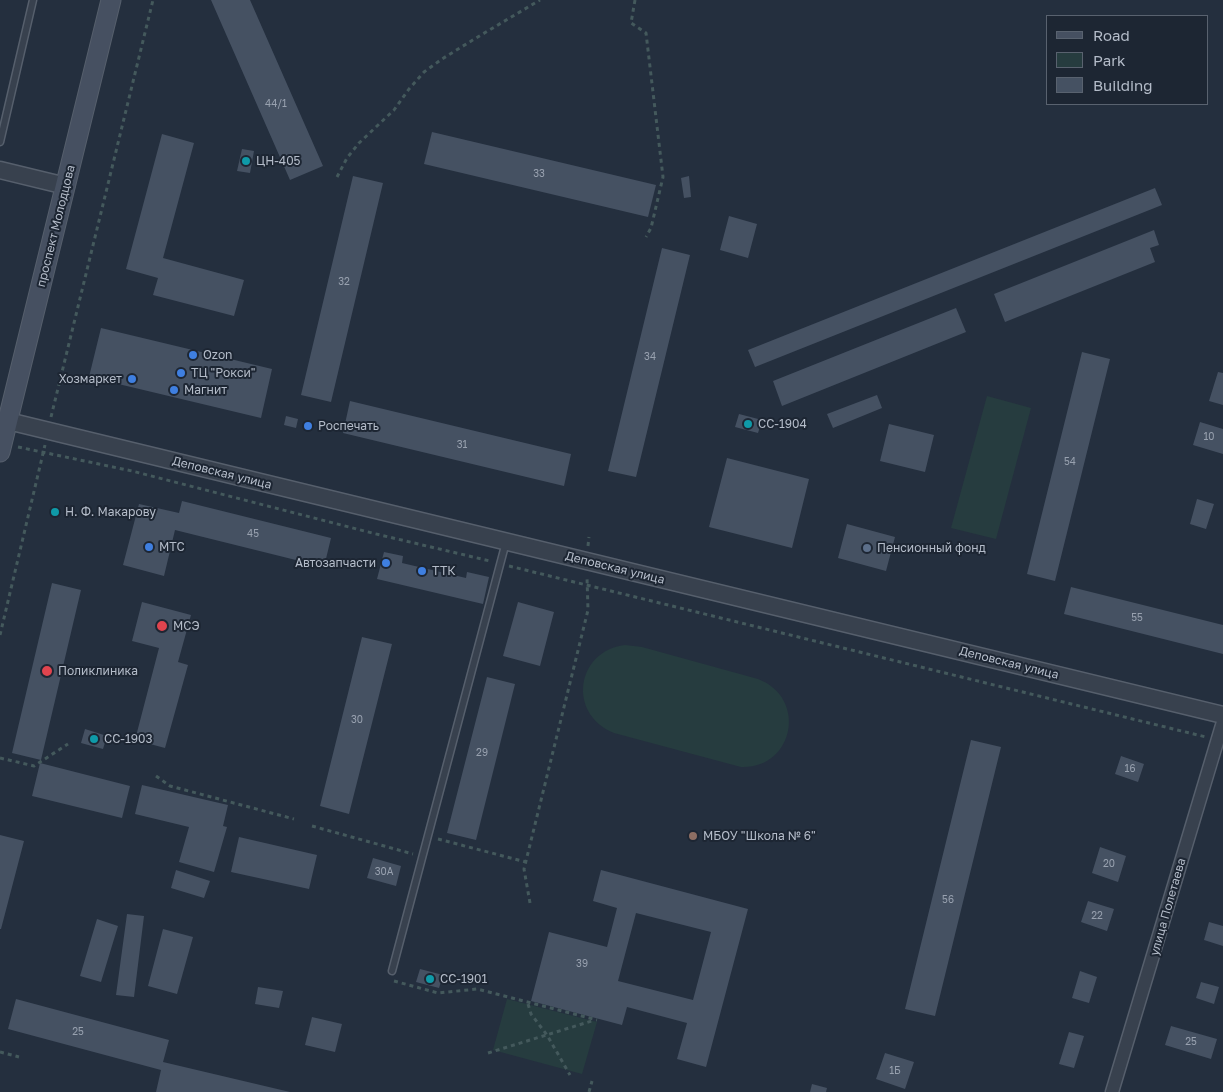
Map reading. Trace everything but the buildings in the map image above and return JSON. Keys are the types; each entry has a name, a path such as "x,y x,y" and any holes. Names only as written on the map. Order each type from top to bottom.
{"main road":[{"name":"проспект Молодцова","path":"1,448 111,0"}],"street":[{"path":"0,170 66,186"},
{"name":"Деповская улица","path":"8,421 1223,715"},
{"name":"улица Полетаева","path":"1112,1092 1223,722"}],"lane":[{"path":"0,142 33,0"},
{"path":"392,971 506,542"}],"path":[{"path":"0,635 153,0"},
{"path":"337,177 347,158 359,143 394,110 408,89 424,72 442,58 540,0"},
{"path":"635,0 631,23 646,33 663,177 651,228 646,237"},
{"path":"1,448 43,452 132,471 372,533 1217,740"},
{"path":"530,903 524,869 588,610 586,585 589,536"},
{"path":"0,758 34,766 68,744"},
{"path":"156,776 170,786 294,819"},
{"path":"312,826 422,857"},
{"path":"428,836 526,862"},
{"path":"389,980 438,993 477,990 596,1020 488,1053"},
{"path":"528,1004 531,1014 570,1075"},
{"path":"0,1052 19,1057"},
{"path":"589,1092 592,1081"}],"green space":[{"path":"987,396 1031,408 996,539 951,528"},
{"path":"625,645 642,647 758,679 774,688 784,701 789,716 788,731 783,745 773,757 759,765 741,767 614,733 599,724 589,712 584,698 584,684 588,670 596,659 609,650"},
{"path":"507,999 597,1022 582,1074 493,1050"}],"place":[{"name":"ЦН-405","path":"246,161"},
{"name":"Ozon","path":"193,355"},
{"name":"ТЦ \"Рокси\"","path":"181,373"},
{"name":"Хозмаркет","path":"132,379"},
{"name":"Магнит","path":"174,390"},
{"name":"СС-1904","path":"748,424"},
{"name":"Роспечать","path":"308,426"},
{"name":"Н. Ф. Макарову","path":"55,512"},
{"name":"МТС","path":"149,547"},
{"name":"Пенсионный фонд","path":"867,548"},
{"name":"Автозапчасти","path":"386,563"},
{"name":"ТТК","path":"422,571"},
{"name":"МСЭ","path":"162,626"},
{"name":"Поликлиника","path":"47,671"},
{"name":"СС-1903","path":"94,739"},
{"name":"МБОУ \"Школа № 6\"","path":"693,836"},
{"name":"СС-1901","path":"430,979"}]}
